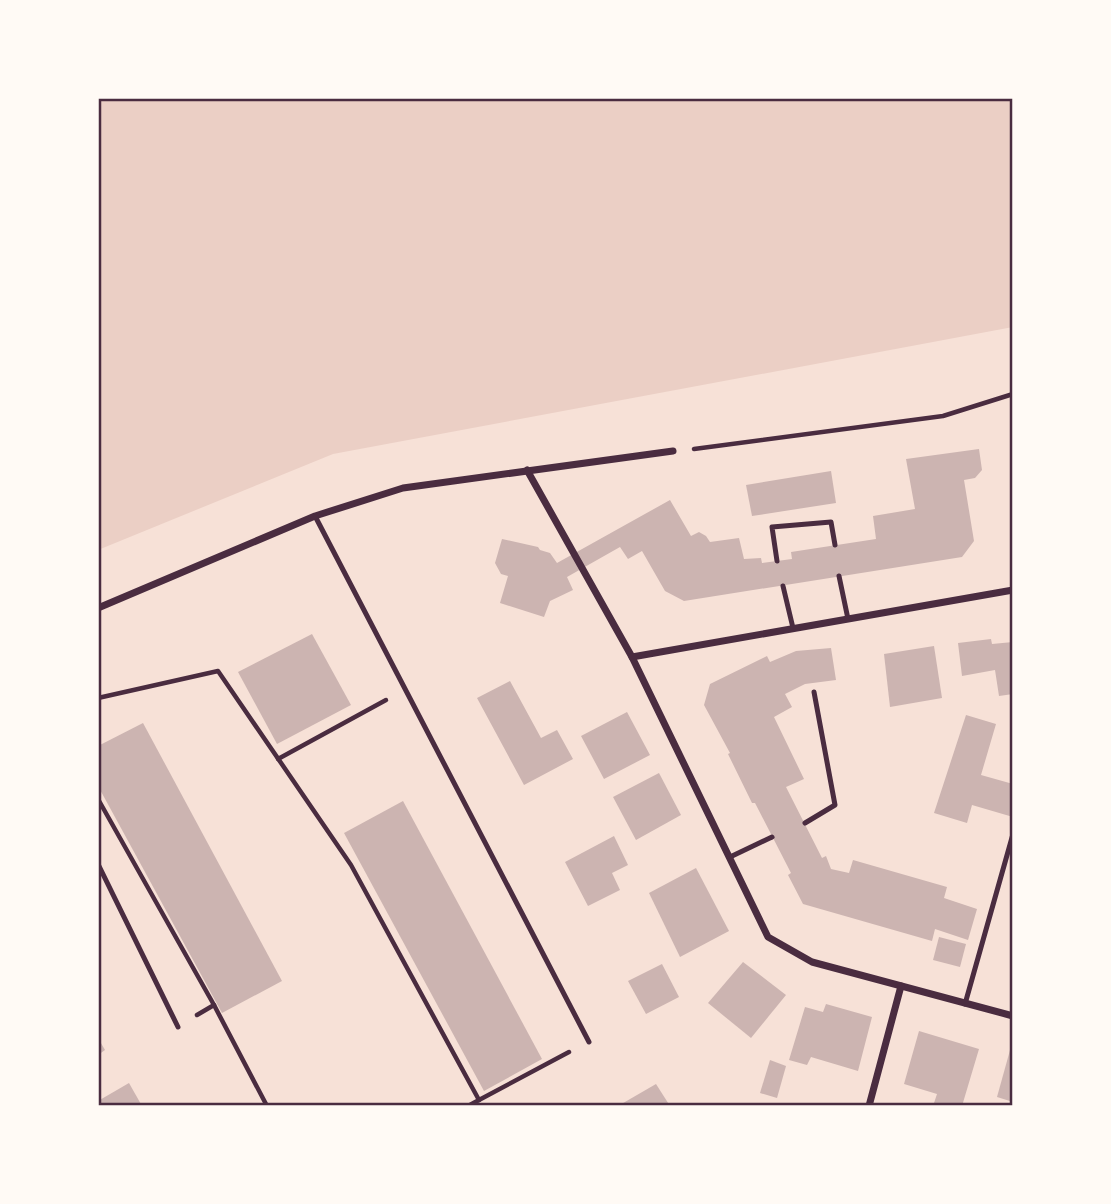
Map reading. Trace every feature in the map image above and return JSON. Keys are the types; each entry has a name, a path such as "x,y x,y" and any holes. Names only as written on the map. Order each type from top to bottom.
{"street":[{"path":"98,608 315,516 403,488 673,452"},
{"path":"527,470 632,657 768,937 812,962 1013,1016"},
{"path":"632,657 1013,590"},
{"path":"869,1106 901,986"}],"lane":[{"path":"315,516 589,1042"},
{"path":"776,561 772,527 831,522 835,545"},
{"path":"839,576 848,619"},
{"path":"783,586 793,628"},
{"path":"805,823 835,805 814,692"},
{"path":"965,1003 1013,834"},
{"path":"730,857 772,837"},
{"path":"98,864 178,1027"}],"path":[{"path":"673,452 943,416 1013,394"},
{"path":"98,698 218,671 351,865 479,1100"},
{"path":"278,759 405,690"},
{"path":"98,799 214,1005 267,1106"},
{"path":"468,1106 589,1042"}],"shaded area":[{"path":"98,98 1013,98 1013,327 333,454 98,550"}],"building":[{"path":"979,449 982,470 975,478 964,480 974,541 962,557 684,601 665,591 642,551 628,559 620,547 567,577 573,590 550,601 544,617 500,603 508,576 501,574 495,563 502,539 538,547 550,553 557,563 670,500 691,536 699,532 710,542 739,538 744,559 761,558 762,563 792,559 791,552 876,539 873,516 915,509 906,459"},
{"path":"831,471 836,503 752,516 746,485"},
{"path":"312,634 351,705 277,744 238,672"},
{"path":"991,639 992,644 1013,642 1013,694 999,696 995,670 962,676 958,643"},
{"path":"934,646 942,698 890,707 884,654"},
{"path":"831,648 836,680 805,684 785,694 792,707 774,717 804,779 786,787 822,858 826,856 831,869 849,873 853,860 947,887 944,898 977,909 968,940 935,929 932,941 803,904 788,875 791,873 755,803 752,803 728,754 730,753 704,705 710,684 767,656 770,662 796,651"},
{"path":"510,681 541,738 557,730 573,759 524,785 477,698"},
{"path":"627,712 650,755 604,779 581,736"},
{"path":"966,715 996,724 981,775 1013,784 1013,817 972,805 967,823 934,813"},
{"path":"143,723 282,981 222,1013 98,786 98,746"},
{"path":"659,773 681,815 636,840 613,797"},
{"path":"403,801 542,1059 484,1091 344,833"},
{"path":"614,836 628,865 612,873 620,890 588,906 565,862"},
{"path":"696,868 729,931 680,957 649,893"},
{"path":"939,937 966,944 960,967 933,960"},
{"path":"743,962 786,995 751,1038 708,1003"},
{"path":"662,964 679,997 646,1014 628,981"},
{"path":"826,1004 872,1017 858,1071 811,1057 807,1065 789,1060 805,1007 823,1012"},
{"path":"919,1031 979,1049 962,1106 933,1106 937,1094 904,1084"},
{"path":"98,1038 105,1050 98,1055"},
{"path":"1013,1044 1013,1102 997,1097"},
{"path":"770,1060 786,1066 777,1098 760,1093"},
{"path":"129,1083 142,1106 98,1106 98,1101"},
{"path":"656,1084 670,1106 618,1106"}]}
